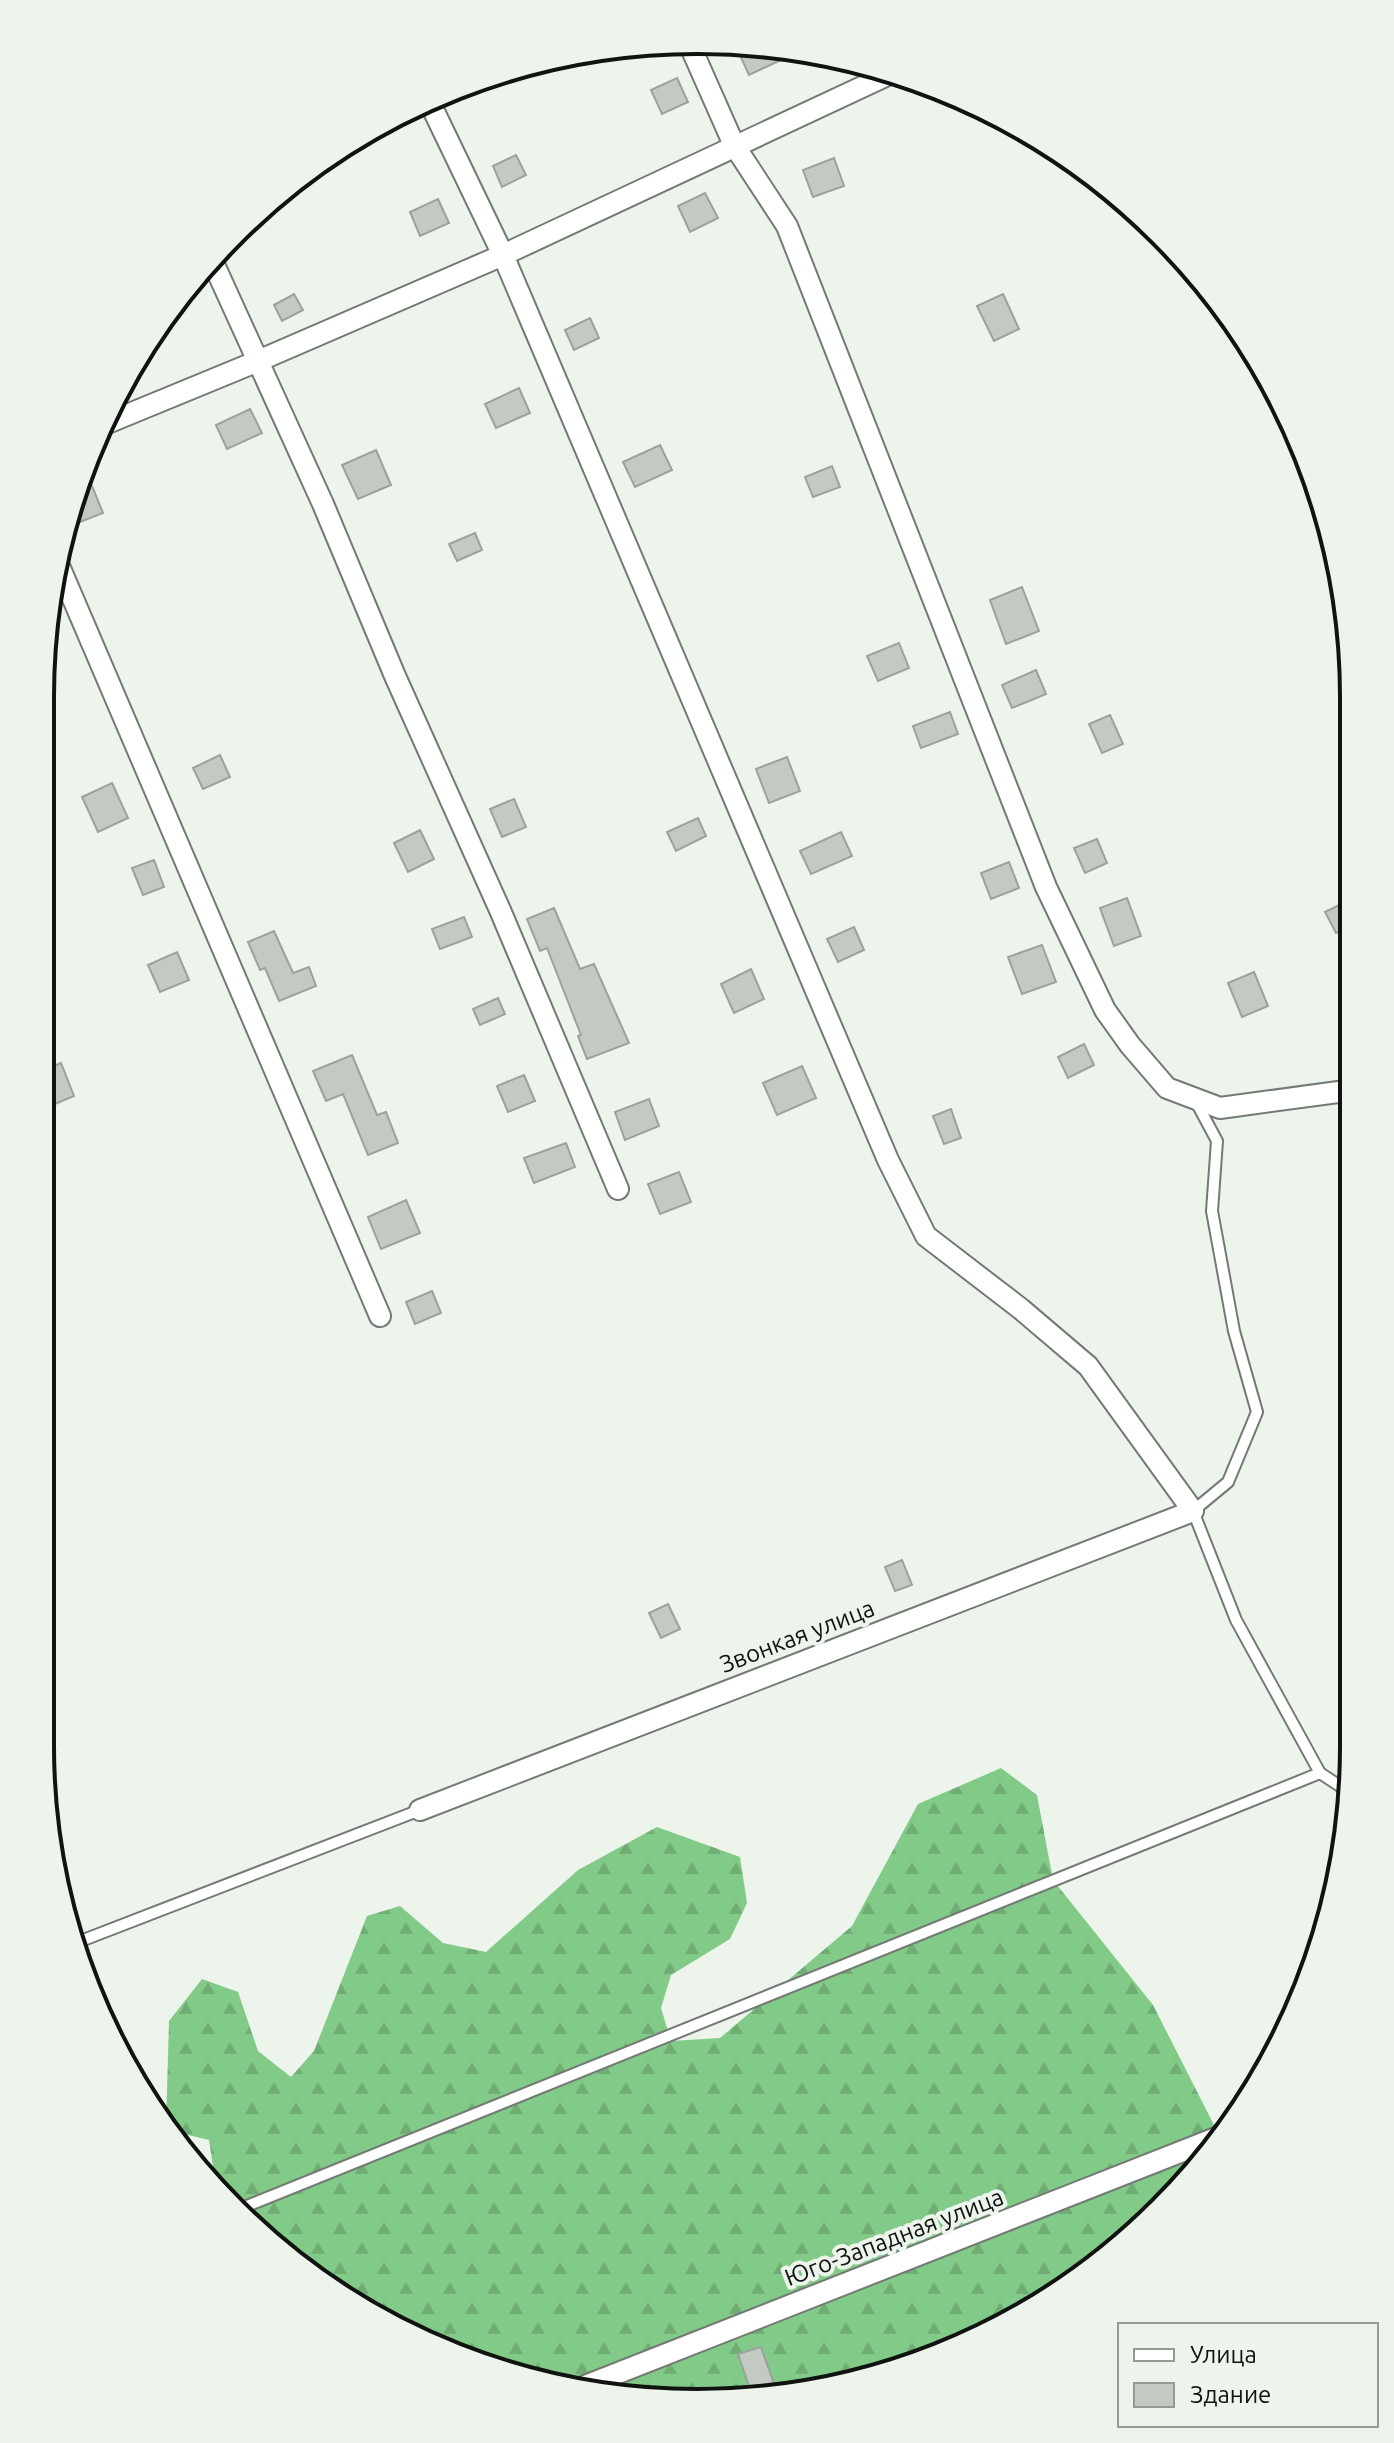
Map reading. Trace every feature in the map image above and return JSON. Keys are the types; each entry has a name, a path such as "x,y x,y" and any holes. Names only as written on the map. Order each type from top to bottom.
{"street":[{"path":"694,54 734,145 787,226 1046,887 1105,1010 1167,1088 1220,1108 1340,1092"},
{"path":"117,419 503,255 877,80"},
{"path":"434,111 503,255 888,1160 926,1236 1021,1309 1088,1366 1193,1511"},
{"path":"217,270 323,504 618,1189"},
{"path":"65,580 380,1316"},
{"name":"Звонкая улица","path":"420,1810 1193,1511"},
{"name":"Юго-Западная улица","path":"598,2381 1202,2144"}],"lane":[{"path":"1194,1098 1217,1141 1212,1211 1234,1331 1257,1412 1228,1482 1193,1511 1236,1620 1320,1773 1339,1786"},
{"path":"247,2206 1320,1773"},
{"path":"84,1940 420,1810"}],"green space":[{"path":"1001,1768 1037,1795 1053,1880 1153,2005 1215,2126 1152,2201 1088,2256 1018,2303 943,2340 904,2355 822,2377 739,2388 655,2388 613,2383 572,2377 490,2355 413,2323 375,2303 306,2256 242,2201 214,2170 209,2140 185,2134 167,2109 169,2021 202,1979 238,1992 258,2051 291,2077 314,2051 367,1916 400,1906 443,1943 486,1952 578,1870 657,1827 740,1857 747,1903 730,1939 671,1975 661,2008 671,2041 720,2038 852,1926 918,1804"}],"building":[{"path":"740,55 781,60 749,75"},
{"path":"677,78 688,102 662,114 651,90"},
{"path":"516,155 526,175 502,187 493,166"},
{"path":"834,158 844,186 813,197 803,170"},
{"path":"705,193 718,218 690,232 678,206"},
{"path":"438,199 449,223 420,236 410,212"},
{"path":"294,294 303,310 282,321 274,305"},
{"path":"1003,294 1019,329 994,341 977,306"},
{"path":"590,318 599,338 574,350 565,330"},
{"path":"519,388 530,413 496,428 485,404"},
{"path":"250,409 262,433 227,449 216,425"},
{"path":"660,445 672,470 635,487 623,462"},
{"path":"376,450 391,485 358,499 342,465"},
{"path":"832,466 840,487 813,497 805,477"},
{"path":"91,483 103,513 78,523"},
{"path":"475,533 482,550 457,561 449,544"},
{"path":"1022,587 1039,631 1006,644 990,600"},
{"path":"899,643 909,668 878,681 867,656"},
{"path":"1036,670 1046,694 1012,708 1002,685"},
{"path":"950,712 958,734 921,748 913,726"},
{"path":"1110,715 1123,744 1102,753 1089,724"},
{"path":"220,755 230,777 203,789 193,768"},
{"path":"787,757 800,791 769,803 756,769"},
{"path":"112,783 128,818 98,832 82,797"},
{"path":"514,799 526,827 502,837 490,809"},
{"path":"698,818 706,836 676,851 667,832"},
{"path":"420,830 434,859 408,872 394,843"},
{"path":"841,832 852,856 811,874 800,851"},
{"path":"1097,839 1107,863 1085,873 1074,848"},
{"path":"154,860 164,887 143,895 132,868"},
{"path":"1009,862 1019,888 991,899 981,873"},
{"path":"1127,898 1141,936 1114,946 1100,908"},
{"path":"1340,904 1340,931 1336,933 1325,912"},
{"path":"554,908 580,969 594,964 629,1043 587,1059 578,1036 581,1035 547,948 540,951 527,919"},
{"path":"464,917 472,937 440,949 432,929"},
{"path":"854,927 864,950 838,962 827,939"},
{"path":"274,931 293,973 309,967 316,986 279,1001 265,968 260,970 248,942"},
{"path":"1042,945 1056,982 1022,994 1008,957"},
{"path":"177,952 189,980 160,992 148,965"},
{"path":"751,969 764,999 734,1013 721,984"},
{"path":"1254,972 1268,1006 1242,1017 1228,983"},
{"path":"498,998 505,1014 480,1025 473,1009"},
{"path":"1084,1044 1094,1065 1068,1078 1058,1057"},
{"path":"352,1055 377,1115 386,1112 398,1143 368,1155 343,1094 326,1101 313,1071"},
{"path":"61,1063 74,1096 54,1104 54,1066"},
{"path":"802,1066 816,1098 777,1115 763,1083"},
{"path":"524,1075 535,1101 508,1112 497,1086"},
{"path":"649,1099 659,1126 625,1140 615,1112"},
{"path":"951,1109 961,1138 944,1144 933,1116"},
{"path":"566,1143 575,1167 534,1183 524,1158"},
{"path":"679,1172 691,1202 660,1214 648,1184"},
{"path":"406,1200 420,1233 381,1249 368,1217"},
{"path":"432,1291 441,1313 415,1324 406,1302"},
{"path":"902,1560 912,1585 895,1591 885,1567"},
{"path":"668,1604 680,1629 661,1638 649,1613"},
{"path":"761,2347 774,2384 749,2387 738,2354"}]}
